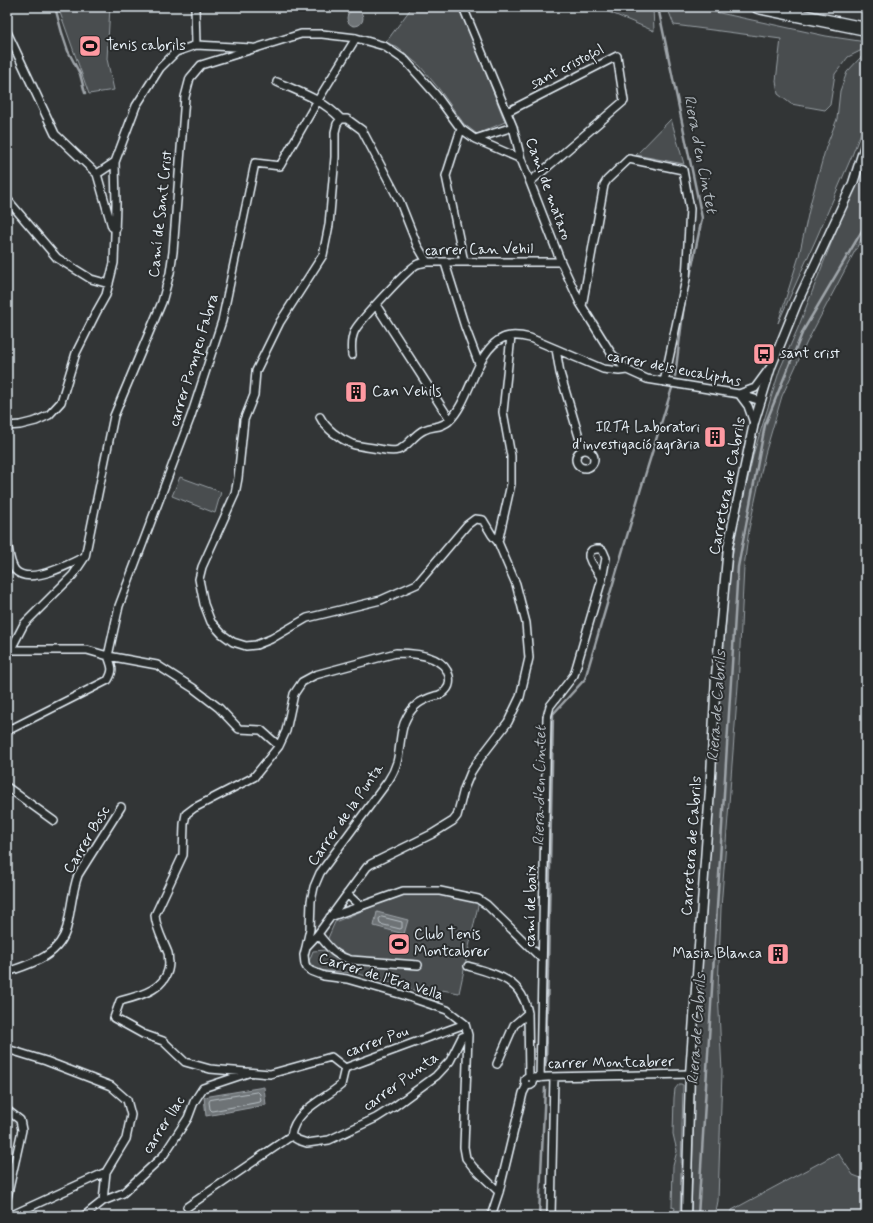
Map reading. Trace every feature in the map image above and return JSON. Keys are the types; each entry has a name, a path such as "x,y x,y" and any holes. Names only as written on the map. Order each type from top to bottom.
{"highway":[{"path":"758,7 866,29"}],"street":[{"path":"195,7 196,45"},
{"name":"Camí de mataro","path":"463,7 513,128 521,159 561,262 582,306 611,353 627,370"},
{"path":"7,34 55,134 98,174 112,227 116,229"},
{"name":"Camí de Sant Crist","path":"9,650 24,624 73,575 85,557 114,416 162,302 170,272 174,252 185,97 190,78 201,65 300,34 322,34 356,38 384,46 406,61 436,95 461,129 475,139 521,159"},
{"name":"carrer Pompeu Fabra","path":"108,656 119,606 191,416 222,321 255,163 280,166 356,38"},
{"path":"7,426 20,425 49,415 61,402 76,353 106,295 114,263 116,229 115,162 136,106 160,68 176,52 196,45 258,48"},
{"name":"sant cristofol","path":"506,112 617,56 624,101 530,182"},
{"path":"277,82 318,100 333,110 341,118 347,119 362,130 400,202 417,246 427,262"},
{"path":"306,947 318,934 367,867 432,834 454,821 471,772 508,722 520,697 529,658 526,623 516,584 498,542 483,520 475,519 466,525 417,584 381,600 307,618 256,645 246,646 234,642 222,634 211,622 204,604 199,579 202,567 234,494 238,478 244,420 254,395 256,371 280,322 323,255 329,225 335,157 335,132 337,124 341,118"},
{"path":"475,139 513,128"},
{"path":"461,129 446,176 464,262"},
{"name":"Carretera de Cabrils","path":"686,1216 690,1074 711,776 716,675 728,547 754,423 771,367 797,303 853,183 866,142"},
{"path":"582,306 604,185 607,180 629,160 683,170 690,209 686,279 664,382"},
{"path":"98,174 115,162"},
{"path":"7,199 57,258 92,279 109,284"},
{"path":"105,202 116,199"},
{"name":"carrer Can Vehil","path":"352,354 351,345 354,331 404,274 417,264 427,262 561,262"},
{"path":"445,263 465,327 479,364"},
{"path":"376,305 450,420"},
{"path":"320,417 324,425 334,433 353,444 390,451 398,450 423,430 433,427 441,427 450,420 464,399 479,364 489,349 503,338 511,336 503,412 511,456 511,484 498,542"},
{"name":"carrer dels eucaliptus","path":"511,336 530,338 603,369 619,371 627,370 647,379 739,394 761,401"},
{"path":"556,349 560,373 583,450"},
{"name":"carrer dels eucaliptus","path":"739,394 754,388 771,367"},
{"name":"carrer dels eucaliptus","path":"739,394 748,406 754,423"},
{"path":"7,541 11,561 15,570 21,574 41,574 59,570 85,557"},
{"name":"camí de baix","path":"534,1077 542,960 547,717 550,706 574,675 602,579"},
{"path":"9,650 87,650 108,656 157,665 219,708 239,729 261,730 279,746"},
{"name":"Carrer de la Punta","path":"304,955 310,928 311,900 320,873 388,781 398,761 405,719 414,705 442,694 447,689 450,682 446,668 432,658 409,653 396,653 315,675 302,682 294,694 286,731 279,746 254,777 194,808 186,814 184,824 183,854 155,915 155,923 168,955 169,970 163,981 151,991 120,1001 114,1018 143,1034 163,1041 185,1062 210,1069 270,1074 331,1057 345,1068"},
{"path":"7,731 108,680 112,673 112,666 108,656"},
{"path":"7,788 54,821"},
{"name":"Carrer Bosc","path":"7,972 43,958 52,952 59,944 66,928 73,891 78,875 122,807"},
{"path":"330,917 403,891 440,891 478,899 487,905 542,960"},
{"path":"347,894 360,906"},
{"path":"318,934 337,956 343,958 351,960 418,965"},
{"name":"Carrer de l'Era Vella","path":"304,955 305,964 311,971 324,976 347,979 418,1000 447,1010 465,1024"},
{"path":"468,966 506,978 523,996 528,1014 534,1077 532,1084 527,1085 523,1093 491,1216"},
{"path":"497,1064 514,1025 528,1014"},
{"path":"465,1024 468,1035 464,1147 466,1158 498,1192"},
{"name":"carrer Pou","path":"291,1136 292,1127 295,1121 310,1107 341,1085 345,1068 465,1024"},
{"name":"carrer Punta","path":"291,1136 307,1143 329,1140 376,1118 436,1076 450,1061 462,1037 468,1035"},
{"path":"7,1049 111,1086 127,1100 131,1115 126,1139 106,1172 103,1201"},
{"name":"carrer llac","path":"84,1216 103,1201 123,1193 163,1156 188,1118 194,1102 203,1088 250,1072"},
{"name":"carrer Montcabrer","path":"534,1077 690,1074"},
{"path":"551,1216 554,1077"},
{"path":"7,1110 20,1120 22,1130 7,1198"},
{"path":"187,1207 291,1136"},
{"path":"10,1216 19,1214 106,1172"}],"shaded area":[{"name":"Tenis cabrils","path":"58,7 110,7 107,59 114,90 89,94"},
{"path":"412,7 458,7 471,35 505,122 477,134 464,124 439,89 420,66 398,48 386,42"},
{"path":"597,7 653,7 654,31"},
{"path":"669,7 692,7 826,36 866,42 866,48 848,57 835,74 830,105 825,110 791,104 778,94 776,81 781,39 674,25 669,12"},
{"path":"866,57 866,120 816,239 778,323 799,256 811,201 826,147 837,119 840,91 847,72 860,58"},
{"path":"671,119 684,164 636,155"},
{"path":"866,160 866,230 807,342 782,396 765,454 749,529 744,567 738,686 721,908 718,991 722,1072 718,1201 715,1216 691,1216 695,1070 715,753 730,572 736,531 754,452 780,369"},
{"path":"180,477 221,492 215,513 172,496"},
{"name":"Club Tenis Montcabrer","path":"440,893 479,901 459,993 442,990 439,1002 407,987 355,973 315,970 309,961 313,951 326,950 328,938 335,922 403,894"},
{"path":"679,1084 683,1085 680,1216 673,1216 675,1208 672,1207 673,1166 677,1151 673,1134 674,1098 675,1089"},
{"path":"838,1153 853,1175 866,1180 866,1216 729,1216 732,1210"}],"water":[{"path":"355,10 361,12 363,18 361,24 355,26 349,24 347,18 349,12"},
{"path":"377,912 408,920 404,934 374,926"},
{"path":"264,1087 266,1105 206,1116 204,1097"}],"waterway":[{"path":"55,7 68,51 80,74 85,93"},
{"name":"Riera d'en Cintet","path":"658,7 702,218 689,281"},
{"name":"Riera de Cabrils","path":"698,1216 738,567 765,425 803,331 866,224"},
{"name":"Riera d'en Cintet","path":"675,376 685,297"},
{"name":"Riera d'en Cintet","path":"546,1066 553,714 585,679 672,388"},
{"name":"Riera d'en Cintet","path":"539,1216 545,1088"}],"place":[{"name":"Tenis cabrils","path":"90,46"},
{"name":"sant crist","path":"764,354"},
{"name":"Can Vehils","path":"356,392"},
{"name":"IRTA Laboratori d'investigació agrària","path":"715,437"},
{"name":"Club Tenis Montcabrer","path":"399,944"},
{"name":"Masia Blanca","path":"778,954"}]}
